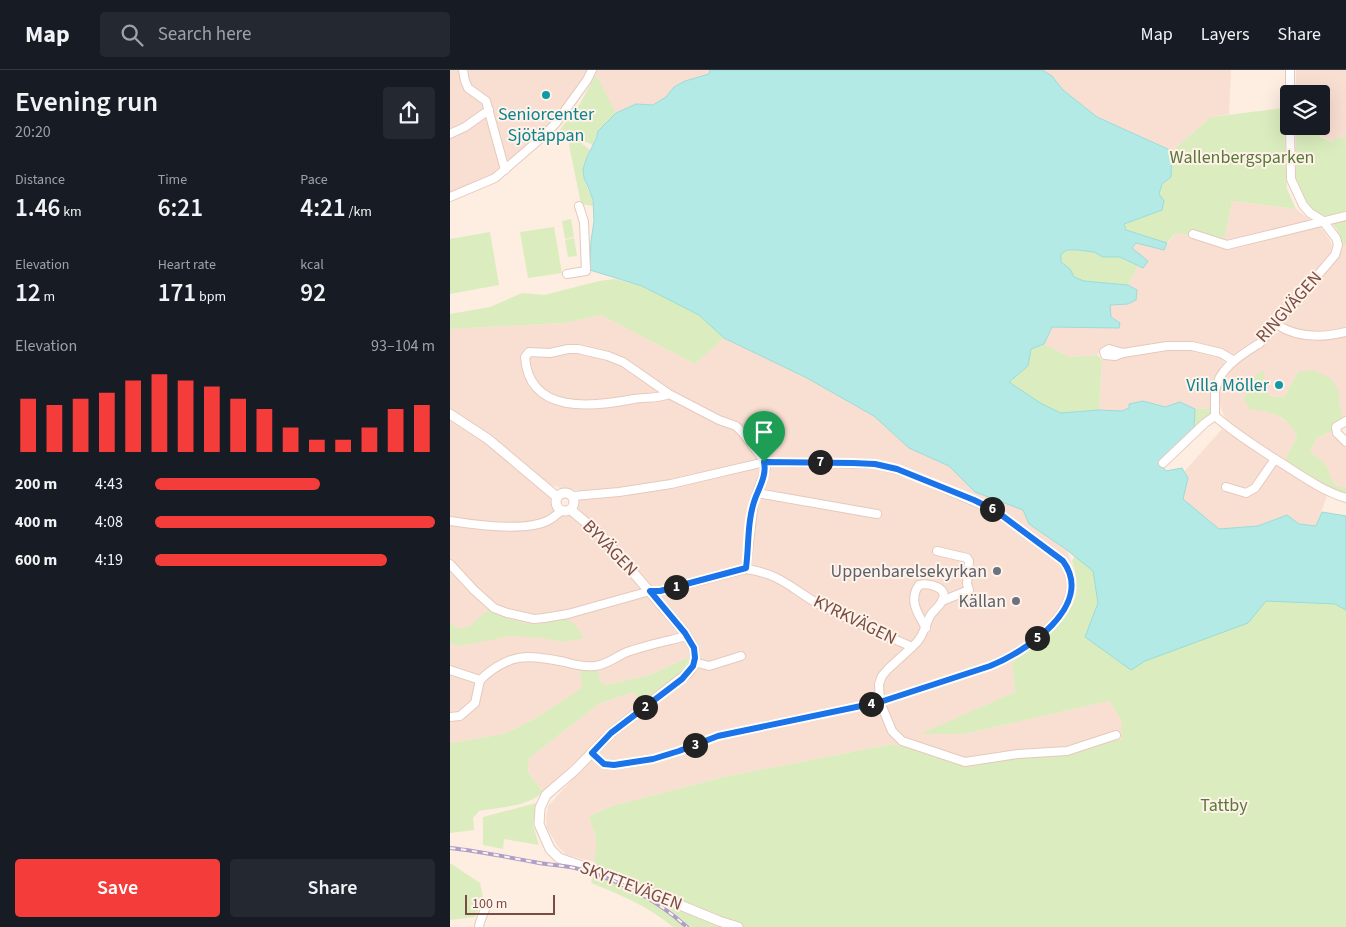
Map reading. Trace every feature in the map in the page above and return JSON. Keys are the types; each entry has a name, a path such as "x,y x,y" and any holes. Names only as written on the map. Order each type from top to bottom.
{"street":[{"path":"463,70 464,81 468,88 485,99 505,170"},
{"path":"450,198 487,183 505,170 548,132 573,99 591,70"},
{"path":"1290,70 1290,85"},
{"path":"450,134 466,127 489,110"},
{"name":"RINGVÄGEN","path":"1215,416 1215,393 1222,374 1234,361 1260,343 1334,255 1338,244 1323,221 1310,213 1303,205 1291,179 1290,135"},
{"path":"567,274 586,271 584,222 579,206"},
{"path":"1193,234 1227,245 1346,216"},
{"path":"1276,324 1292,333 1312,336 1331,336 1346,332"},
{"path":"1123,353 1167,346 1192,346 1221,353 1234,361"},
{"path":"668,394 663,397 606,404 574,405 566,403 547,396 535,388 527,373 525,358 529,352 550,353 568,349 578,349 608,356 623,362 668,394 719,420 736,426 764,462 766,468 754,501 746,568"},
{"path":"450,414 488,439 557,497 566,492 573,496 619,492 671,484 764,462 875,464 897,469 974,500 996,511 1063,561 1070,570 1072,590 1063,612 1030,644 1008,659 990,666 880,702 718,736 653,759 614,765 604,764 592,753 611,733 688,673 694,662 709,666 741,656"},
{"path":"1163,463 1205,423 1215,416 1230,430 1329,493 1346,498"},
{"path":"1346,421 1336,427 1337,433 1346,442"},
{"path":"1226,487 1246,493 1255,488 1275,458"},
{"path":"757,493 877,514"},
{"name":"BYVÄGEN","path":"571,510 575,502 573,496"},
{"name":"BYVÄGEN","path":"557,497 556,504 561,511 571,510 602,536 650,591 687,636 694,648 694,662"},
{"path":"450,521 505,526 529,525 549,520 561,511"},
{"path":"912,647 918,642 931,614 942,602 969,590 967,558 937,551"},
{"name":"KYRKVÄGEN","path":"450,564 494,608 534,619 568,614 650,591 660,591 746,568 770,573 823,606 912,647 882,676 878,691 880,702 892,731 902,741 965,762 1018,754 1067,751 1116,735"},
{"path":"926,628 914,606 914,591 919,585 930,584 939,587 944,596 942,602"},
{"path":"450,717 460,716 475,703 480,680 492,668 504,662 539,657 581,666 597,666 626,652 687,636"},
{"path":"450,670 480,680"},
{"name":"SKYTTEVÄGEN","path":"592,753 546,795 540,808 540,830 554,853 565,860 738,927"},
{"path":"479,927 487,904"}],"shaded area":[{"path":"450,70 590,70 549,129 493,176 450,195"},
{"path":"591,70 710,70 709,74 685,81 674,87 666,97 653,105 636,104 616,113 596,74"},
{"path":"1042,70 1231,70 1229,114 1211,117 1172,151 1097,117 1063,90 1052,76"},
{"path":"1296,70 1346,70 1346,138 1335,138 1334,142 1318,135 1330,135 1330,85 1296,85"},
{"path":"1232,201 1296,209 1323,230 1332,246 1329,257 1255,342 1237,354 1232,355 1203,344 1166,343 1129,349 1107,347 1100,349 1097,355 1070,357 1044,344 1052,327 1119,328 1110,317 1110,305 1128,304 1137,290 1128,285 1138,266 1143,268 1132,248 1137,242 1163,250 1176,233 1224,241"},
{"path":"1342,244 1346,244 1346,331 1330,334 1294,331 1287,328 1284,319"},
{"path":"601,315 695,364 724,338 807,378 874,416 909,448 949,466 975,492 1023,510 1029,524 1067,550 1077,579 1077,593 1074,602 1068,612 1046,636 1012,662 1015,692 922,734 964,734 1109,701 1121,719 1123,739 1070,753 1028,756 967,766 926,752 893,744 728,776 612,806 589,816 596,839 595,862 567,855 558,847 547,828 548,806 608,741 691,677 701,665 700,647 578,508 578,490 563,489 545,483 505,446 450,409 450,329 564,323"},
{"path":"1279,332 1293,337 1334,339 1346,337 1346,418 1343,419 1339,392 1298,372 1284,397 1267,396 1262,411 1272,412 1293,426 1297,437 1284,461 1232,427 1224,416 1220,405 1219,391 1225,376 1233,366"},
{"path":"1167,349 1192,349 1222,356 1225,365 1217,373 1212,386 1211,408 1195,409 1180,402 1165,407 1143,401 1122,411 1099,410 1102,360"},
{"path":"450,418 486,441 547,492 553,506 560,514 571,512 604,541 680,631 689,648 689,657 650,675 605,685 580,671 583,688 534,719 504,734 450,743"},
{"path":"1222,429 1327,496 1316,526 1299,524 1287,515 1258,526 1219,529 1183,499 1188,478 1184,472"},
{"path":"1332,431 1342,443 1346,444 1346,488 1341,488 1330,479 1326,464 1310,452 1317,438"},
{"path":"633,692 643,702 616,723 543,792 528,772 529,758 599,704"}],"green space":[{"path":"596,74 616,113 598,131 593,145 584,141 581,143 590,150 584,164 583,175 592,198 593,206 581,204 569,145 572,136 560,134 559,131 581,102"},
{"name":"Wallenbergsparken","path":"1280,108 1280,135 1284,135 1287,189 1296,209 1232,201 1224,241 1176,233 1167,243 1125,230 1124,224 1162,210 1160,191 1163,184 1171,176 1172,151 1211,117"},
{"path":"1296,135 1321,135 1320,137 1333,142 1335,138 1346,138 1346,213 1328,217 1319,214 1304,202 1296,181"},
{"path":"571,219 574,237 565,239 562,221"},
{"path":"1346,219 1346,244 1342,244 1338,231 1332,223"},
{"path":"554,227 562,273 528,278 520,232"},
{"path":"490,232 499,285 450,294 450,239"},
{"path":"574,238 577,256 568,257 565,240"},
{"path":"1067,250 1095,252 1103,257 1120,257 1138,266 1128,285 1084,281 1074,277 1070,269 1061,262 1061,254"},
{"path":"615,279 642,286 699,315 724,338 695,364 601,315 564,323 450,329 450,314 490,307 522,293 544,295 599,281"},
{"path":"1044,344 1070,357 1097,355 1102,360 1099,410 1061,413 1042,404 1009,382 1028,366 1031,349"},
{"path":"1263,370 1268,396 1284,397 1298,372 1313,370 1332,379 1339,392 1343,419 1332,425 1332,431 1317,438 1310,452 1325,463 1334,483 1346,488 1346,496 1330,491 1284,461 1297,437 1288,423 1271,413 1249,409 1244,399 1251,380"},
{"path":"1211,408 1210,416 1195,429 1195,409"},
{"name":"Tattby","path":"1075,556 1346,566 1346,927 673,927 644,907 591,883 594,871 596,839 589,816 612,806 728,776 893,744 926,752 967,766 1028,756 1070,753 1122,739 1121,719 1109,701 964,734 920,734 1015,692 1012,662 1040,641 1060,621 1074,601 1077,584 1072,561"},
{"path":"488,610 510,619 534,624 560,619 568,620 575,625 584,638 564,642 510,636 460,646 450,644 450,623 459,629 470,626"},
{"path":"689,657 683,671 671,683 643,702 633,692 599,704 529,758 528,772 543,792 537,797 521,804 479,811 473,818 474,830 450,833 450,743 504,734 534,719 582,688 580,671 598,670 600,681 605,685 650,675"},
{"path":"536,803 533,825 539,845 504,839 503,849 483,845 483,817"},
{"path":"450,863 480,883 483,898 475,917 450,920"}],"water":[{"path":"710,70 1042,70 1052,76 1063,90 1097,117 1172,151 1171,177 1162,184 1159,194 1164,201 1162,210 1124,224 1126,230 1167,243 1164,250 1136,243 1132,248 1148,261 1143,268 1120,257 1103,257 1094,252 1067,250 1061,254 1061,262 1070,269 1074,277 1084,281 1128,285 1137,290 1136,300 1128,304 1110,305 1111,317 1120,323 1119,328 1052,327 1044,344 1031,349 1028,366 1009,382 1042,404 1061,413 1099,410 1122,411 1129,408 1129,404 1143,401 1165,407 1180,402 1195,409 1194,429 1159,462 1166,471 1182,468 1188,478 1183,499 1219,529 1258,526 1287,515 1299,524 1316,526 1322,512 1346,516 1346,610 1335,604 1266,601 1248,623 1145,661 1131,670 1085,637 1098,603 1093,571 1067,550 1029,524 1023,510 975,492 949,466 909,448 874,416 807,378 724,338 699,315 642,286 590,270 594,221 593,200 584,178 583,169 598,131 616,113 636,104 653,105 666,97 674,87 685,81 709,74"}],"railway":[{"path":"450,848 570,867 590,872 635,891 662,907 687,927"}],"place":[{"name":"Seniorcenter Sjötäppan","path":"546,95"},
{"name":"Villa Möller","path":"1279,385"},
{"name":"Uppenbarelsekyrkan","path":"997,571"},
{"name":"Källan","path":"1016,601"}],"route":[{"path":"764,462 853,463 887,466 974,500 996,511 1047,548 1063,561 1070,570 1072,590 1063,612 1030,644 1008,659 990,666 880,702 718,736 653,759 625,764 604,764 592,753 611,733 682,679 693,666 695,658 694,648 685,633 650,591 660,591 746,568 754,501 766,468 764,462"}]}
